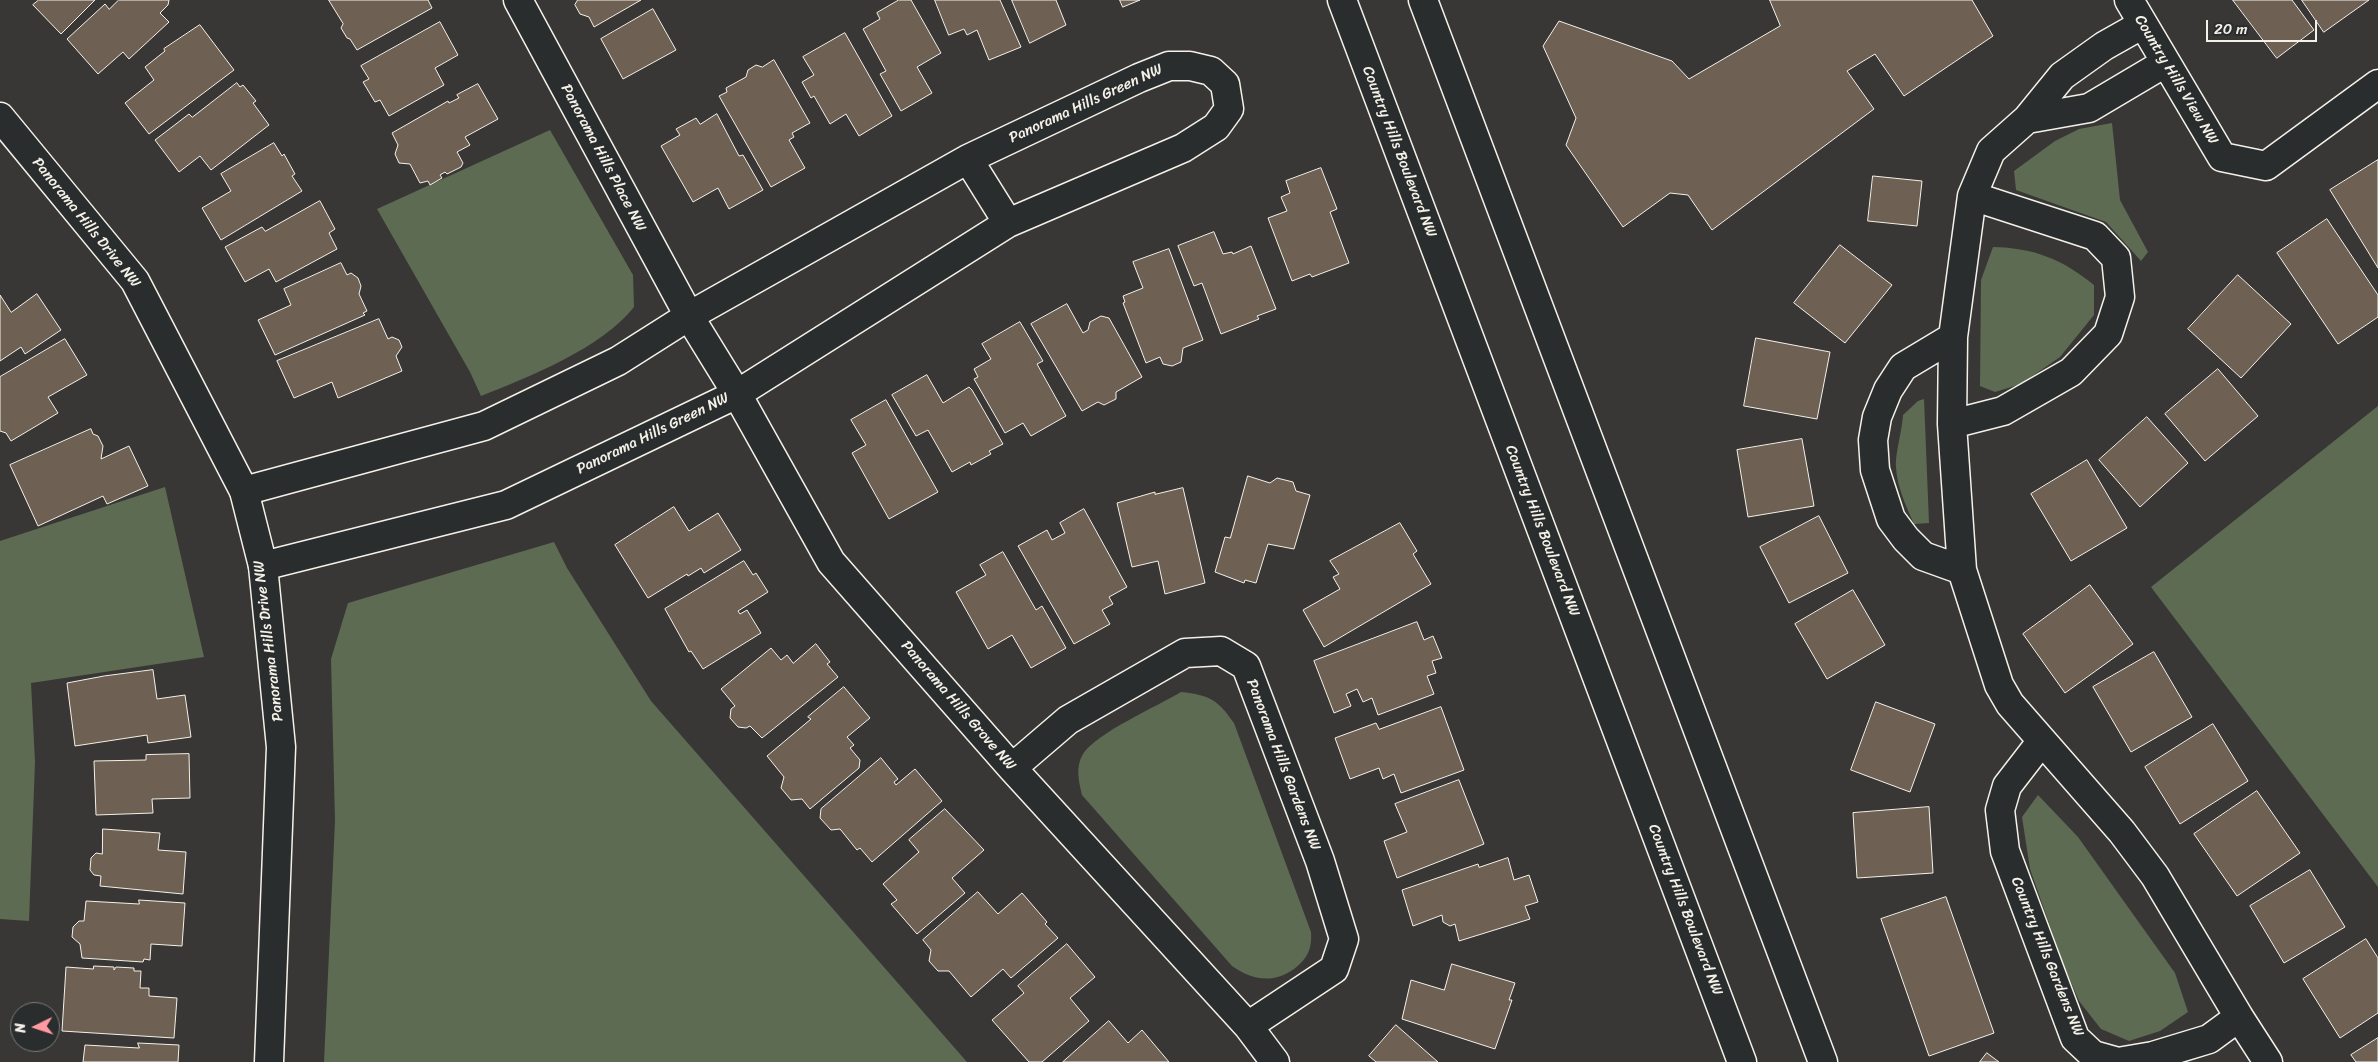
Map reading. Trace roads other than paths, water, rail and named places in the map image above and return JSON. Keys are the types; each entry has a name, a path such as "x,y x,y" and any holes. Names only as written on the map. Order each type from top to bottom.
{"street":[{"name":"Panorama Hills Place NW","path":"518,0 689,316"},
{"name":"Country Hills Boulevard NW","path":"1342,0 1742,1062"},
{"path":"1423,0 1823,1062"},
{"name":"Country Hills View NW","path":"2128,0 2222,157 2266,166 2378,84"},
{"path":"2143,24 2104,46 2062,76 2027,120 1991,151 1972,196 1953,337 1952,424 1962,570 1999,685 2010,704 2122,832 2155,876 2268,1062"},
{"path":"2027,120 2089,108 2165,63"},
{"name":"Panorama Hills Green NW","path":"244,491 484,426 618,361 689,316 968,159 1139,78 1169,66 1190,66 1210,71 1224,84 1229,109 1216,127 1183,148 1008,223 737,394 506,505 263,566"},
{"name":"Panorama Hills Drive NW","path":"0,117 135,281 244,491 263,566 282,748 269,1062"},
{"path":"968,159 1008,223"},
{"path":"1952,424 2003,411 2072,372 2108,334 2120,297 2116,258 2095,236 1972,196"},
{"name":"Panorama Hills Grove NW","path":"689,316 737,394 831,562 1012,768 1248,1026 1275,1062"},
{"path":"1953,337 1904,367 1888,390 1877,417 1873,440 1875,470 1891,519 1906,539 1924,556 1962,570"},
{"name":"Panorama Hills Gardens NW","path":"1012,768 1068,720 1185,653 1221,650 1246,666 1320,862 1344,939 1334,969 1248,1026"},
{"name":"Country Hills Gardens NW","path":"2042,742 2007,786 2000,810 2005,851 2075,1038 2093,1054 2118,1062 2153,1056 2209,1039 2239,1017"}]}
